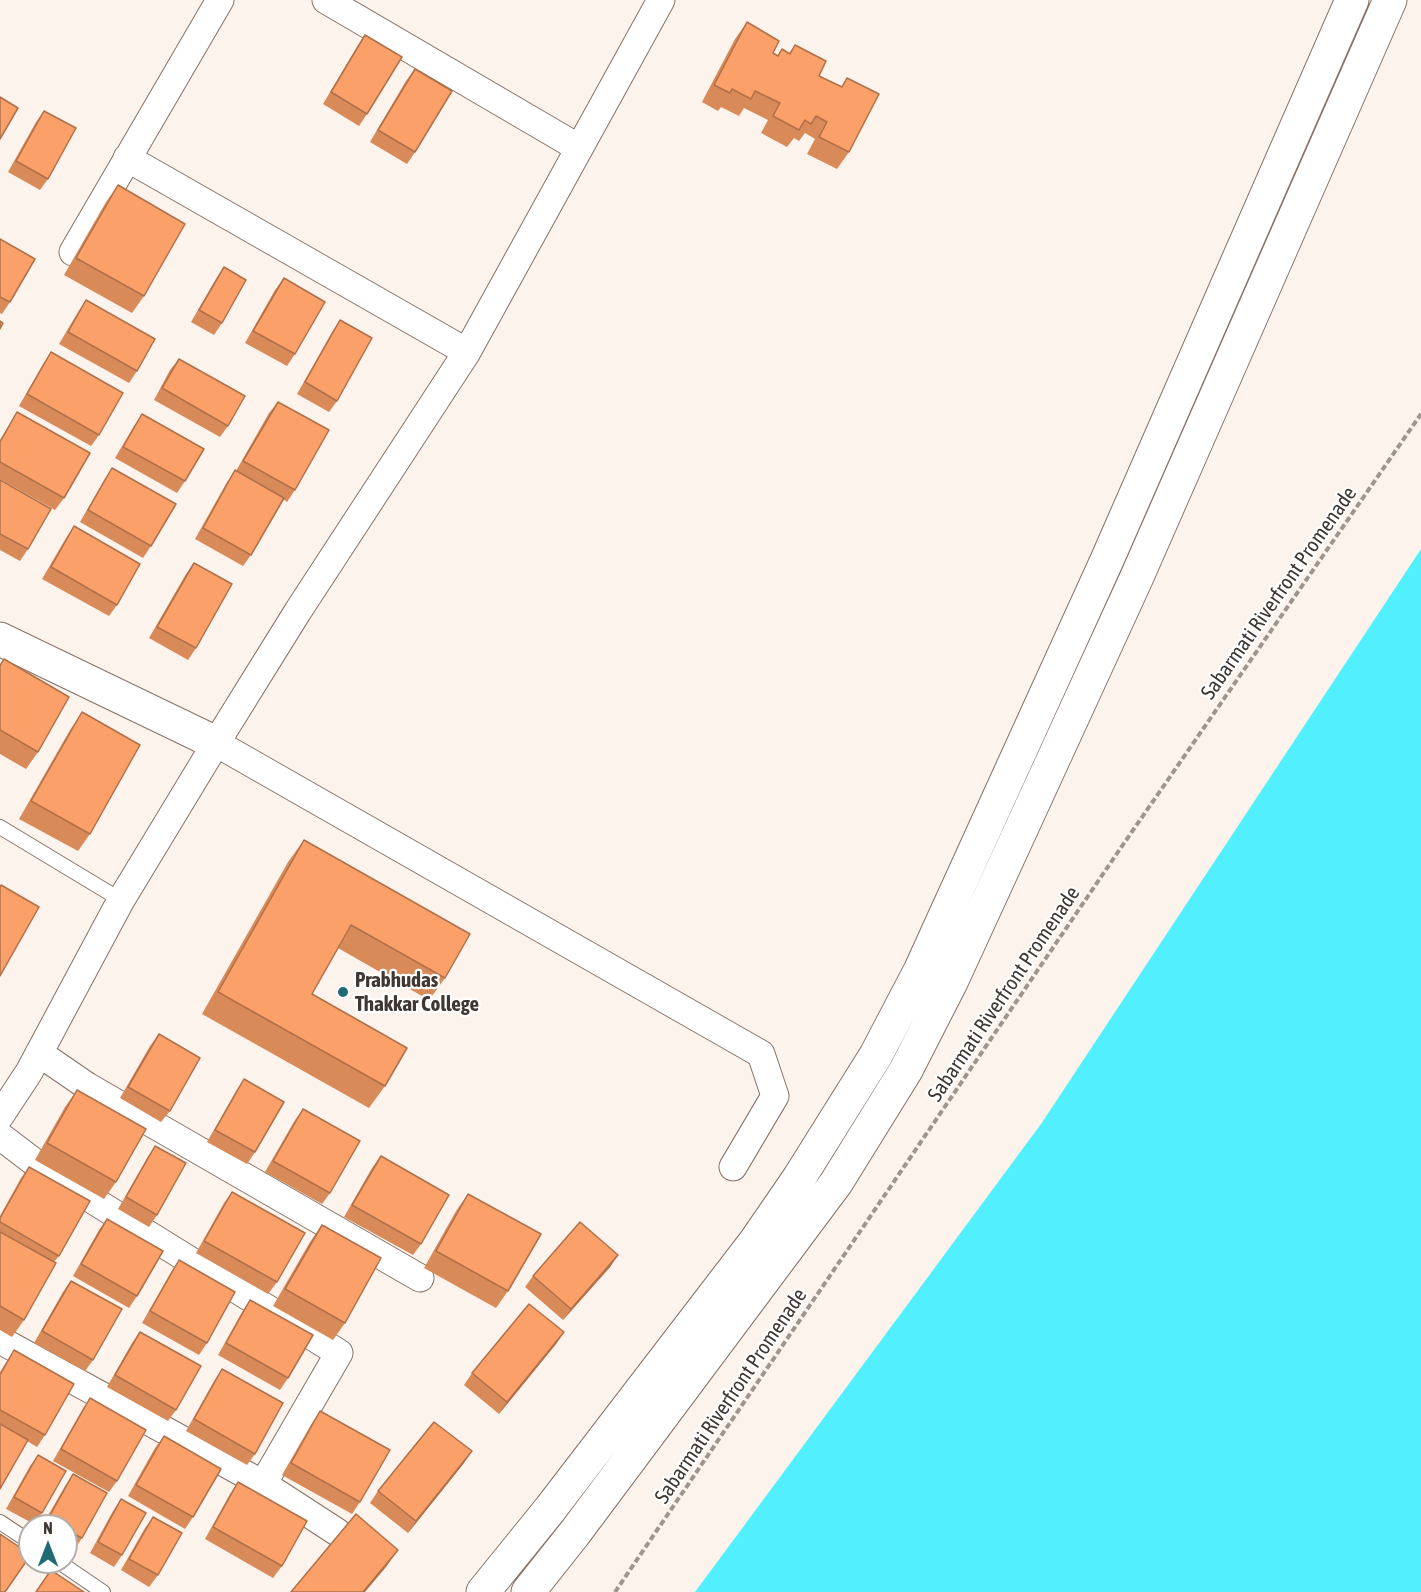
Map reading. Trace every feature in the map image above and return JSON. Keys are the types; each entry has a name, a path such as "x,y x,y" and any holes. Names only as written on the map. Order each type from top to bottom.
{"street":[{"path":"73,252 220,0"},
{"path":"326,0 579,148"},
{"path":"0,1116 39,1053 121,900 216,743 297,611 467,352 661,0"},
{"path":"483,1592 551,1508 755,1242 799,1178 881,1044 920,971 1107,560 1352,0"},
{"path":"528,1592 836,1183 906,1070 951,982 1136,579 1390,0"},
{"path":"127,158 467,352"},
{"path":"0,639 216,743 761,1054 775,1096 734,1167"},
{"path":"39,1053 87,1086 420,1278"},
{"path":"0,1136 46,1171 339,1353 263,1484"},
{"path":"0,1340 263,1484 337,1532"}],"lane":[{"path":"0,827 121,900"},
{"path":"0,1522 18,1534"},
{"path":"77,1574 103,1592"}],"path":[{"name":"Sabarmati Riverfront Promenade","path":"615,1592 1120,849 1421,414"}],"water":[{"path":"1421,549 1421,1592 695,1592 1041,1124"}],"building":[{"path":"747,22 779,41 773,53 778,56 782,49 790,54 795,45 826,61 819,76 842,87 847,78 879,94 849,152 819,137 827,122 816,116 811,124 805,120 799,130 773,116 780,103 755,91 751,99 732,89 730,93 714,85"},
{"path":"365,35 402,57 367,114 331,92"},
{"path":"415,69 452,91 415,152 378,130"},
{"path":"0,97 18,108 0,139"},
{"path":"44,111 76,128 48,179 16,161"},
{"path":"118,185 185,224 144,296 76,258"},
{"path":"0,239 35,259 10,302 0,297"},
{"path":"224,267 246,280 222,323 199,310"},
{"path":"284,278 325,302 295,354 253,331"},
{"path":"86,300 155,339 137,371 68,332"},
{"path":"340,320 372,338 337,401 305,382"},
{"path":"51,352 123,393 99,435 27,394"},
{"path":"179,359 245,396 228,426 162,388"},
{"path":"278,402 329,430 295,490 243,461"},
{"path":"17,412 90,453 64,498 0,462 0,442"},
{"path":"142,414 204,449 185,481 123,447"},
{"path":"112,468 176,504 151,546 88,510"},
{"path":"235,470 284,498 251,555 203,528"},
{"path":"0,480 51,509 28,549 0,534"},
{"path":"74,526 140,564 117,605 51,567"},
{"path":"194,563 232,584 196,648 157,627"},
{"path":"4,659 69,697 38,752 0,730 0,666"},
{"path":"82,712 140,745 90,834 31,801"},
{"path":"304,840 470,934 445,978 351,925 312,994 407,1048 385,1086 218,992"},
{"path":"1,885 39,907 0,976 0,887"},
{"path":"159,1034 200,1058 170,1111 128,1087"},
{"path":"244,1079 284,1102 255,1152 215,1130"},
{"path":"77,1090 146,1129 116,1182 47,1143"},
{"path":"303,1109 360,1141 330,1193 273,1161"},
{"path":"155,1146 186,1163 157,1215 126,1197"},
{"path":"381,1156 449,1195 421,1244 352,1205"},
{"path":"29,1167 90,1201 59,1256 0,1222 0,1218"},
{"path":"232,1192 305,1233 277,1282 204,1241"},
{"path":"468,1194 541,1234 508,1291 436,1251"},
{"path":"107,1219 163,1251 137,1296 81,1264"},
{"path":"580,1222 618,1255 571,1309 533,1276"},
{"path":"322,1225 381,1258 345,1323 285,1289"},
{"path":"0,1232 56,1263 24,1320 0,1306"},
{"path":"179,1260 235,1292 207,1343 150,1311"},
{"path":"71,1281 122,1309 93,1360 42,1331"},
{"path":"250,1300 313,1335 288,1378 226,1343"},
{"path":"529,1304 564,1332 507,1402 472,1373"},
{"path":"140,1332 201,1366 176,1410 115,1375"},
{"path":"14,1350 74,1384 45,1435 0,1410 0,1375"},
{"path":"222,1369 283,1403 255,1454 194,1419"},
{"path":"90,1398 146,1430 117,1481 61,1449"},
{"path":"320,1411 390,1450 360,1502 291,1463"},
{"path":"434,1422 472,1451 416,1521 378,1491"},
{"path":"0,1424 28,1440 0,1489"},
{"path":"164,1436 221,1469 193,1517 136,1485"},
{"path":"38,1455 66,1471 42,1513 14,1497"},
{"path":"73,1474 107,1493 82,1538 78,1536 78,1514 51,1514"},
{"path":"238,1482 307,1521 282,1566 213,1527"},
{"path":"121,1499 146,1513 122,1555 98,1542"},
{"path":"356,1514 398,1550 363,1592 291,1592"},
{"path":"153,1517 182,1533 158,1575 129,1559"},
{"path":"0,1534 18,1546 18,1573 5,1592 0,1592"},
{"path":"48,1574 57,1574 84,1592 36,1592"}],"place":[{"name":"Prabhudas Thakkar College","path":"343,992"}]}
